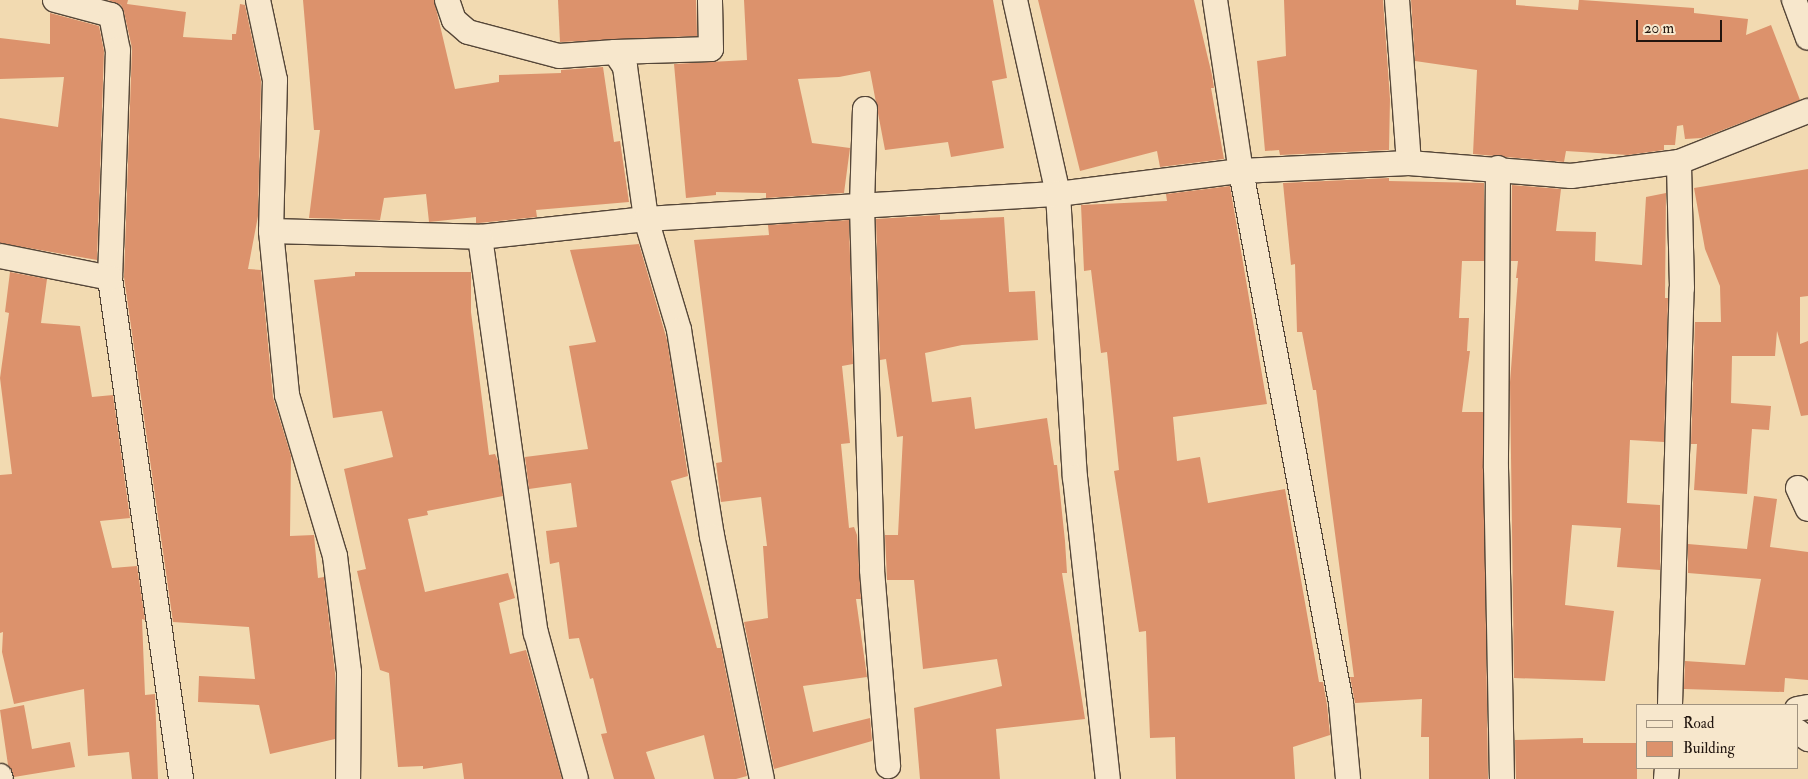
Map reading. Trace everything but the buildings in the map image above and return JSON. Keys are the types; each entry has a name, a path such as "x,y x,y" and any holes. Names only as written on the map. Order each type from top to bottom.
{"street":[{"path":"55,0 111,15 118,50 110,278 181,779"},
{"path":"258,0 275,80 271,231 287,395 335,556 349,672 348,779"},
{"path":"447,0 454,20 468,32 559,56 712,49 710,0"},
{"path":"1015,0 1058,194 1075,477 1108,779"},
{"path":"1214,0 1241,171 1341,703 1348,779"},
{"path":"1397,0 1409,163"},
{"path":"1794,0 1808,38"},
{"path":"615,52 625,67 646,219 679,330 712,536 762,779"},
{"path":"865,109 862,206 872,570 888,766"},
{"path":"271,231 480,237 646,219 1058,194 1241,171 1409,163 1498,168 1572,176 1678,162 1808,111"},
{"path":"1670,704 1682,288 1678,162"},
{"path":"1498,168 1496,468 1502,779"},
{"path":"480,237 536,633 576,779"},
{"path":"0,256 110,278"},
{"path":"1798,488 1808,509"}]}
